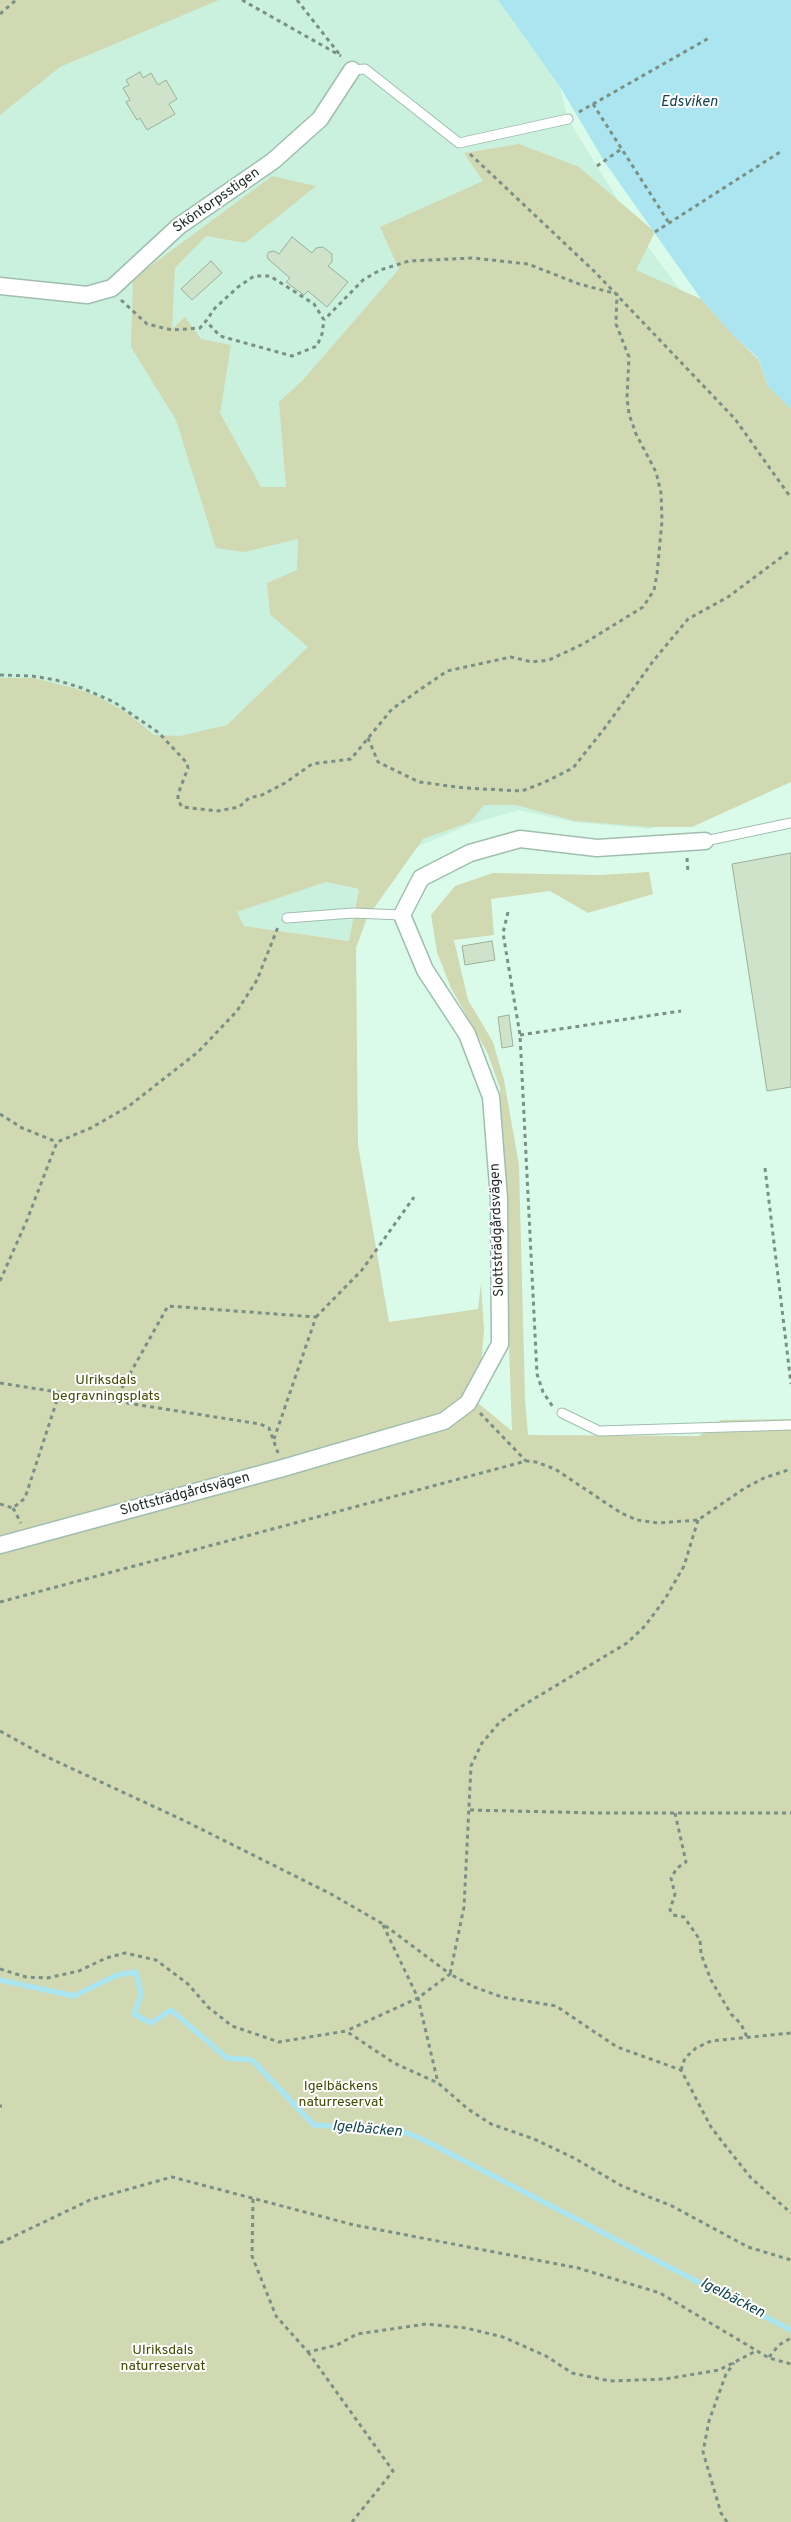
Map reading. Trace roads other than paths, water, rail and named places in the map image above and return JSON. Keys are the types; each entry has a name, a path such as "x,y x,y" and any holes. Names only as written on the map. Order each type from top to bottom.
{"street":[{"name":"Sköntorpsstigen","path":"0,286 86,295 112,288 179,226 273,161 320,119 352,70"},
{"path":"402,915 421,878 470,853 520,839 597,848 705,841"},
{"name":"Slottsträdgårdsvägen","path":"0,1545 444,1422 468,1403 500,1344 499,1199 491,1097 466,1034 425,970 402,915"}],"lane":[{"path":"352,70 365,69 459,143 568,119"},
{"path":"705,841 791,823"},
{"path":"287,918 353,913 402,915"},
{"path":"562,1413 599,1431 791,1425"}],"water":[{"name":"Edsviken","path":"498,0 791,0 791,409 768,386 758,358 733,335 701,299 604,161 560,87"}],"waterway":[{"name":"Igelbäcken","path":"0,1980 74,1996 117,1975 136,1972 141,1995 134,2014 151,2023 171,2010 227,2058 252,2060 314,2125 399,2130 422,2139 791,2330"}],"park label":[{"name":"Ulriksdals begravningsplats","path":"106,1389"},
{"name":"Igelbäckens naturreservat","path":"341,2096"},
{"name":"Ulriksdals naturreservat","path":"163,2360"}]}
